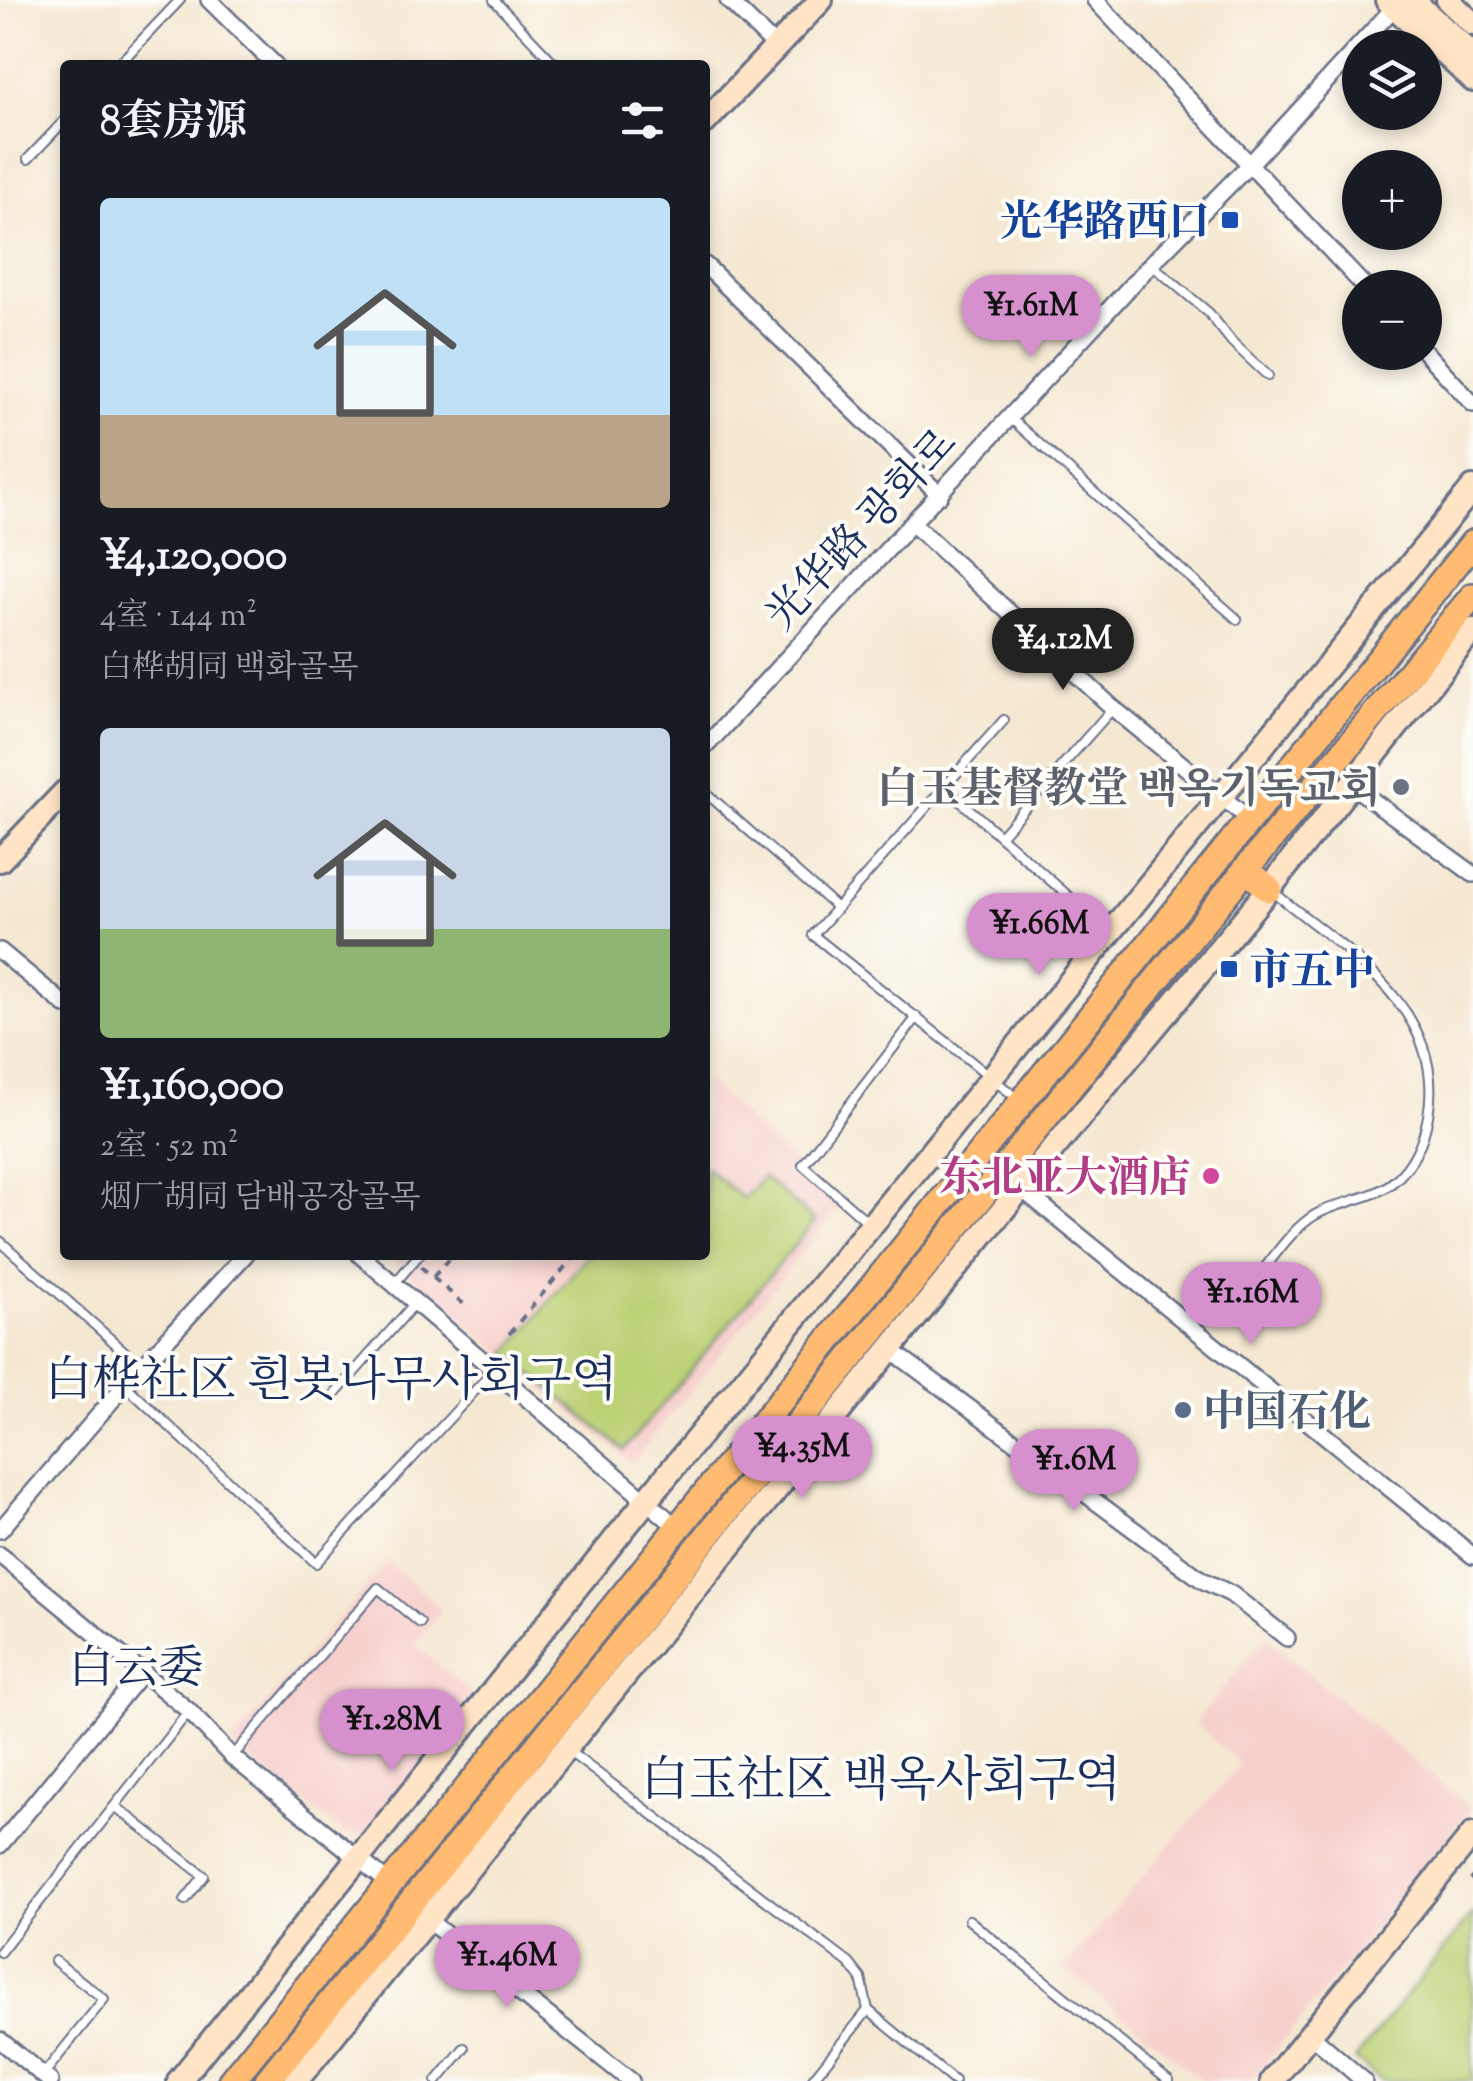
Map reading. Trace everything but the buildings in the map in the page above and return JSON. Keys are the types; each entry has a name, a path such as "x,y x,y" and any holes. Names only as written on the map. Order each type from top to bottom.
{"main road":[{"path":"232,2081 1473,543"},
{"path":"268,2081 418,1912 1010,1180 1246,869 1473,596"},
{"path":"1246,869 1269,889"}],"street":[{"path":"209,0 270,60"},
{"path":"728,0 776,47"},
{"path":"710,117 821,0"},
{"path":"1095,0 1350,270"},
{"path":"1448,0 1473,24"},
{"path":"1398,2 1473,54"},
{"path":"1398,2 1473,80"},
{"name":"光华路 광화로","path":"710,742 1398,2"},
{"path":"710,270 940,495"},
{"path":"1442,370 1473,404"},
{"path":"179,2081 646,1501 1473,488"},
{"path":"912,524 1113,708 1250,820"},
{"path":"296,2081 418,1912 567,1750 891,1350 1010,1180 1269,889 1473,630"},
{"path":"1350,784 1473,874"},
{"path":"0,860 60,797"},
{"path":"0,951 60,1002"},
{"path":"1010,1180 1471,1550"},
{"path":"0,1530 240,1260"},
{"path":"366,1260 678,1528"},
{"path":"891,1350 1202,1580 1231,1594 1287,1638"},
{"path":"0,1555 189,1711 232,1757 390,1884"},
{"path":"0,1845 142,1671"},
{"path":"1272,2081 1473,1834"},
{"path":"418,1912 631,2081"},
{"path":"1310,2034 1364,2081"},
{"path":"0,2040 47,2078"}],"lane":[{"path":"123,60 180,0"},
{"path":"494,0 551,60"},
{"path":"28,159 60,125"},
{"path":"1151,264 1209,312 1232,342 1268,376"},
{"path":"1009,417 1237,620"},
{"path":"1000,836 1113,708"},
{"path":"1004,720 812,935 1022,1102"},
{"path":"943,786 1110,933"},
{"path":"710,796 836,908"},
{"path":"1253,1282 1313,1216 1392,1183 1406,1168 1419,1147 1430,1102 1431,1078 1419,1030 1407,1012 1360,964 1269,889"},
{"path":"872,1226 803,1165 916,1018"},
{"path":"0,1241 142,1367"},
{"path":"394,1284 414,1260"},
{"path":"335,1394 415,1303"},
{"path":"125,1386 316,1563 494,1370"},
{"path":"232,1757 378,1588 420,1623"},
{"path":"0,1952 189,1711"},
{"path":"567,1750 849,1963 861,1978 868,2010 954,2081"},
{"path":"115,1806 204,1876 185,1900"},
{"path":"970,1920 1169,2081"},
{"path":"47,2078 104,1999 55,1961"},
{"path":"811,2081 868,2010"},
{"path":"437,2081 464,2048"}],"path":[{"path":"418,1260 468,1307"},
{"path":"433,1278 449,1260"},
{"path":"509,1334 571,1260"}],"shaded area":[{"path":"710,1084 839,1207 632,1463 391,1260 710,1260"},
{"path":"387,1562 442,1610 415,1645 478,1699 368,1833 345,1835 231,1744"},
{"path":"1265,1637 1471,1809 1251,2081 1204,2081 1064,1968 1240,1764 1195,1723"}],"green space":[{"path":"710,1171 743,1199 763,1177 815,1221 624,1450 507,1353 584,1260 710,1260"},
{"path":"1473,1913 1473,2081 1381,2081 1355,2059"}],"place":[{"name":"光华路西口","path":"1230,220"},
{"name":"白玉基督教堂 백옥기독교회","path":"1401,787"},
{"name":"市五中","path":"1229,969"},
{"name":"东北亚大酒店","path":"1211,1176"},
{"name":"中国石化","path":"1183,1410"}],"district":[{"name":"白桦社区 흰봇나무사회구역","path":"331,1378"},
{"name":"白云委","path":"136,1666"},
{"name":"白玉社区 백옥사회구역","path":"881,1778"}]}
